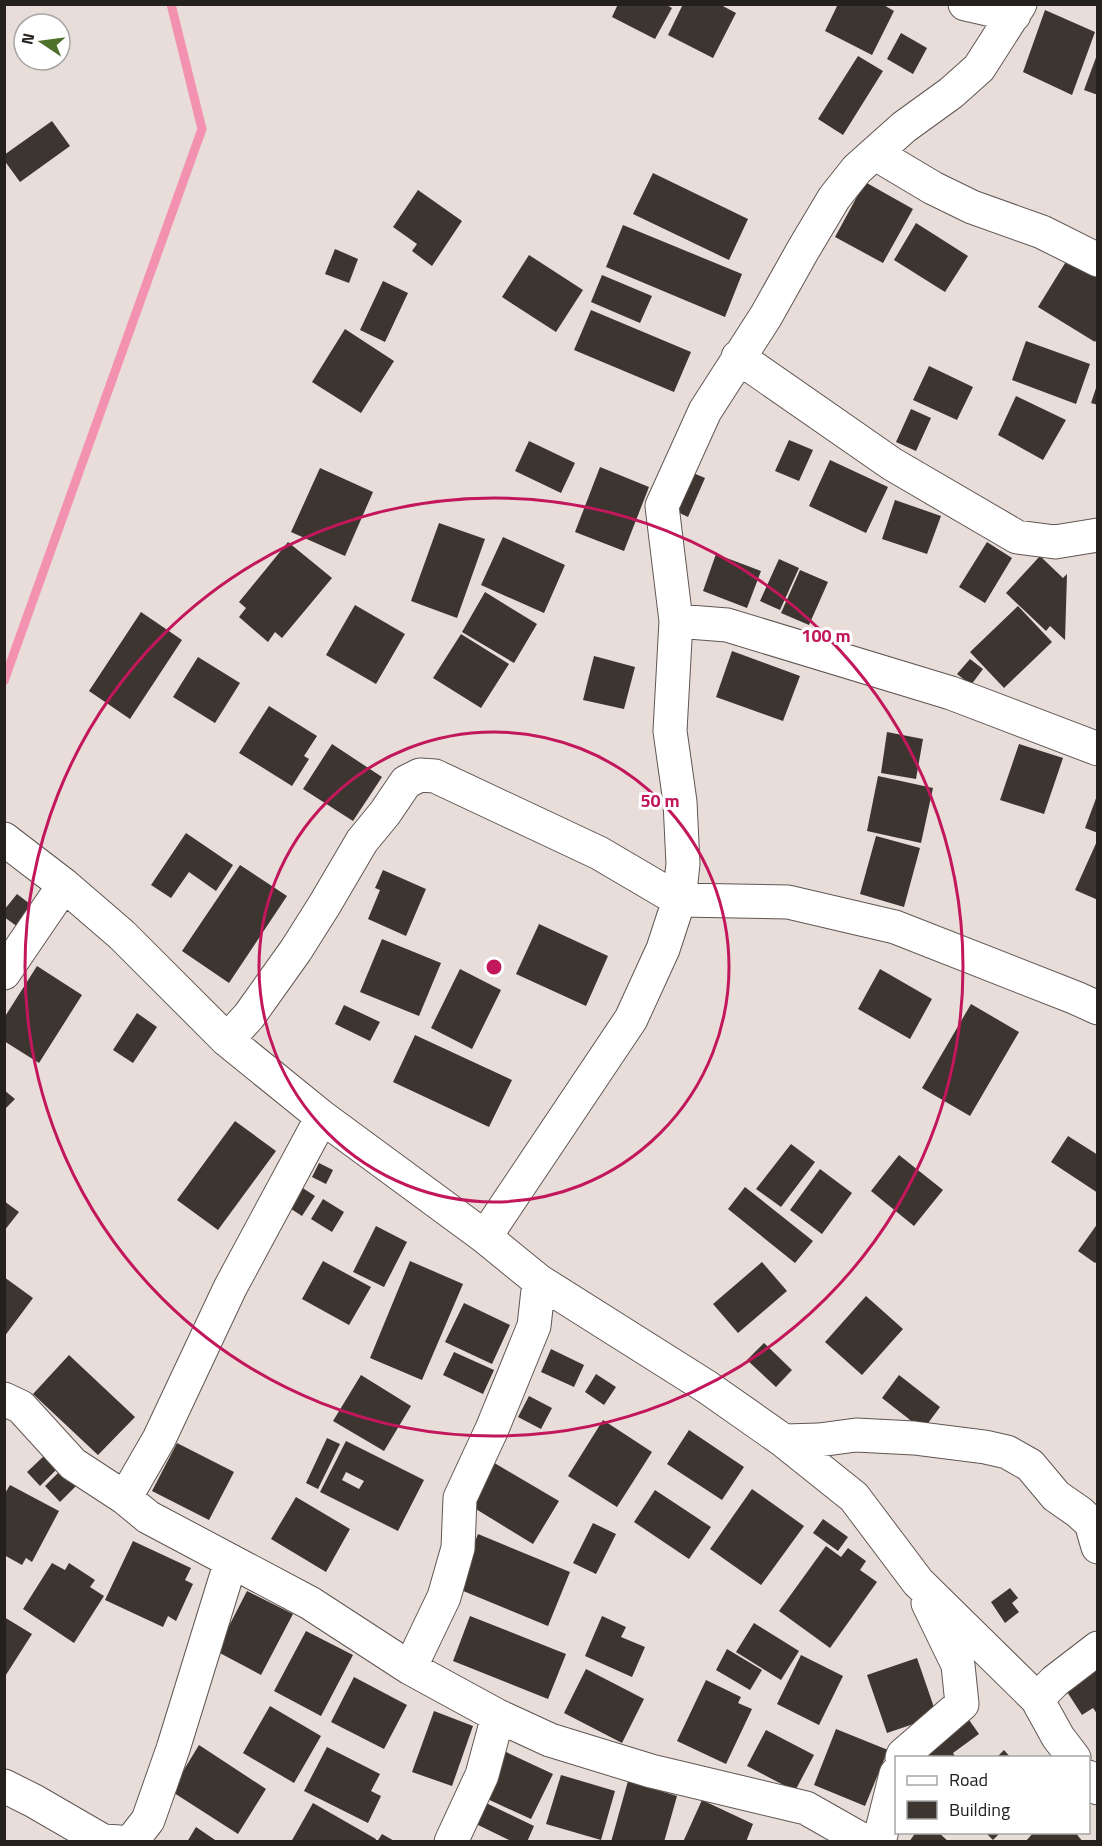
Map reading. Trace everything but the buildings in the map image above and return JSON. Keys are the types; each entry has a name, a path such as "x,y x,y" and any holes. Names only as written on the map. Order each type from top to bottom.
{"street":[{"path":"485,1237 631,1019 663,949 679,900 683,864 680,802 670,731 676,621 662,506 705,411 766,316 834,198 857,169 904,127 951,93 980,68 1017,10 965,4"},
{"path":"876,154 933,188 972,207 1042,232 1098,261"},
{"path":"738,357 892,464 1017,537 1055,542 1098,535"},
{"path":"676,621 727,625 951,693 1098,749"},
{"path":"228,1040 249,1016 296,950 362,841 406,782 420,775 435,776 588,848 679,900 788,902 895,927 1098,1008"},
{"path":"4,839 64,885 122,935 228,1040 322,1117 485,1237 539,1281 688,1374 784,1441 854,1497 918,1582 1037,1699 1058,1737 1072,1756"},
{"path":"4,973 64,885"},
{"path":"125,1498 159,1439 230,1288 322,1117"},
{"path":"410,1668 444,1597 458,1548 460,1498 492,1429 534,1326 539,1281"},
{"path":"4,1399 21,1407 72,1464 125,1498 148,1517 310,1604 410,1668 498,1716 550,1740 651,1772 806,1808 866,1842"},
{"path":"784,1441 819,1440 856,1435 915,1438 1007,1452 1030,1465 1056,1496 1091,1523 1098,1546"},
{"path":"131,1842 148,1820 152,1810 231,1561"},
{"path":"903,1756 962,1704 958,1665 918,1582"},
{"path":"1037,1699 1055,1681 1098,1648"},
{"path":"451,1842 482,1774 498,1716"},
{"path":"879,1842 895,1782"},
{"path":"4,1786 103,1841 120,1842"}],"waterway":[{"path":"4,681 202,129 171,4"}]}
